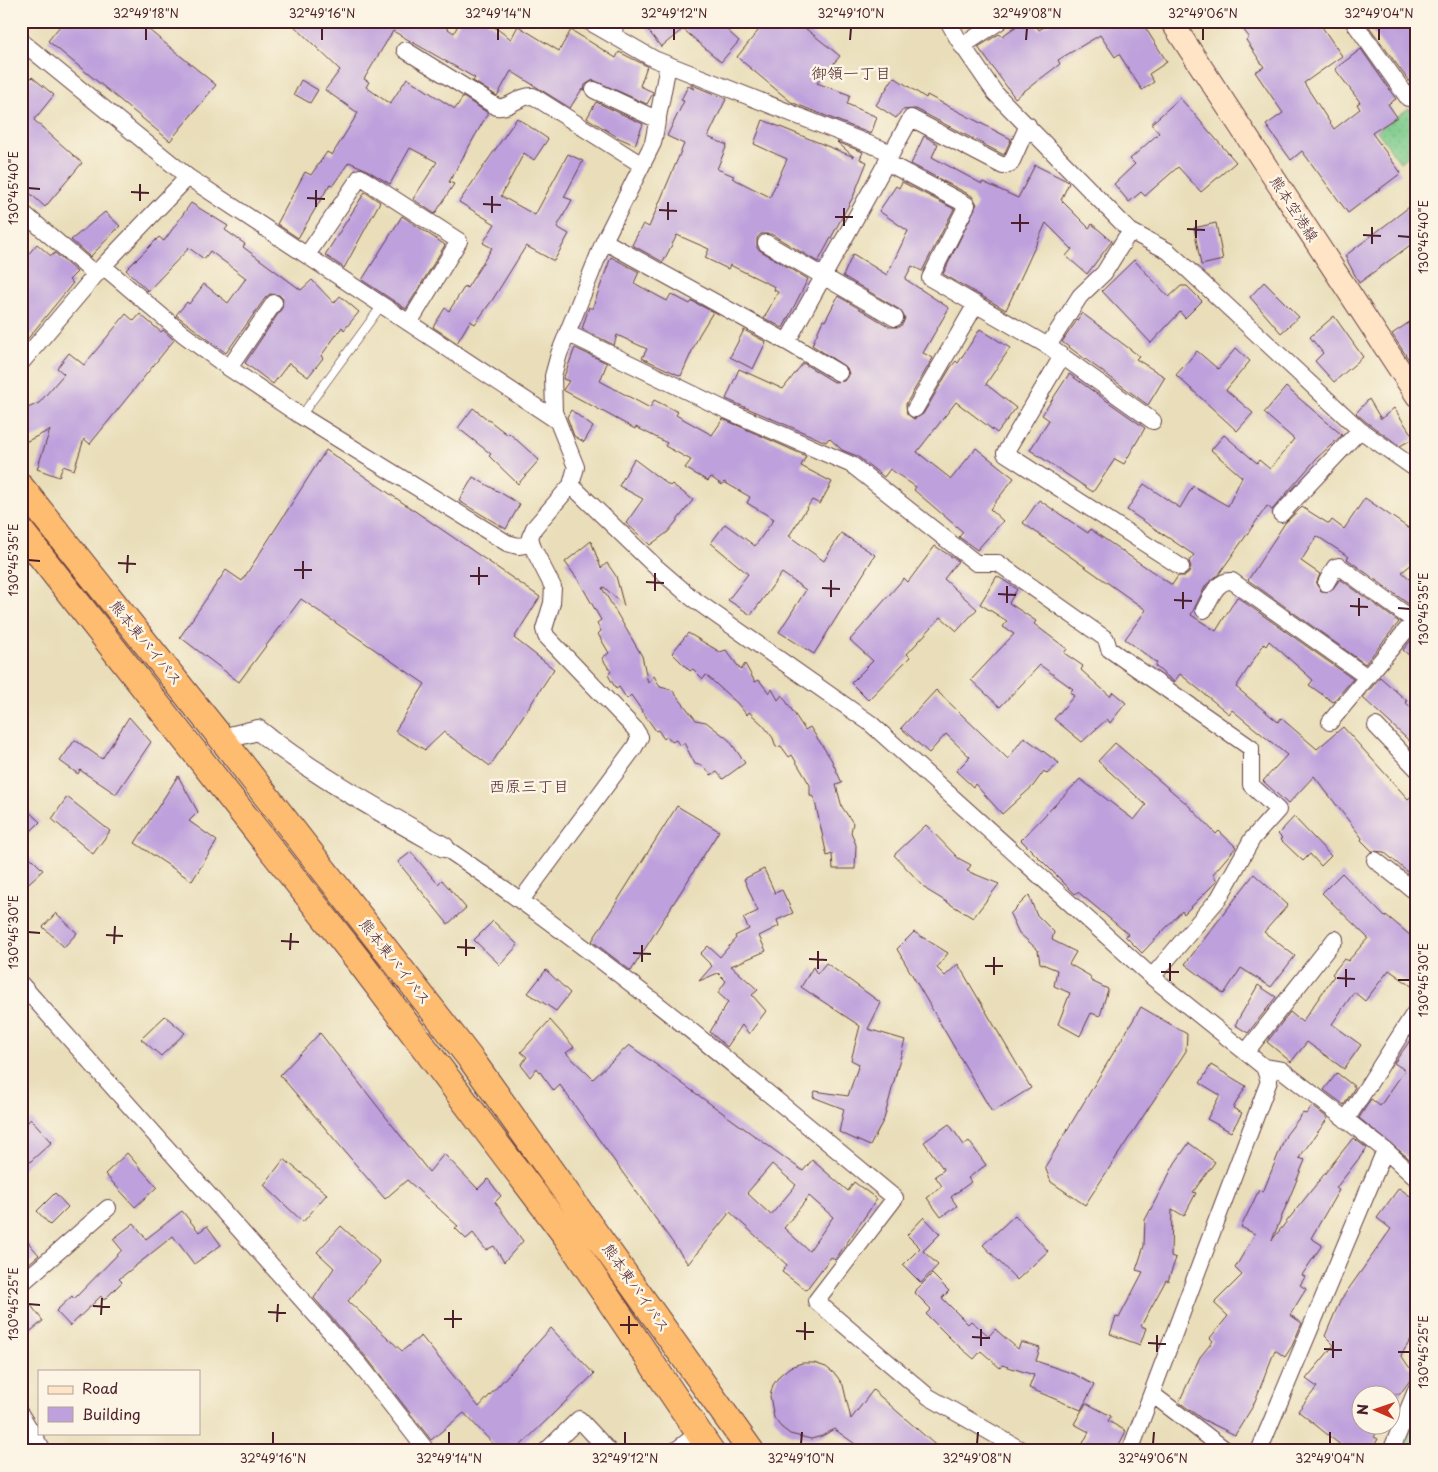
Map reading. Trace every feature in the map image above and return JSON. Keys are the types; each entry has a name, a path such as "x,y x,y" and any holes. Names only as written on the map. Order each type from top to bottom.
{"highway":[{"name":"熊本東バイパス","path":"21,488 222,739 473,1062 751,1451"},
{"name":"熊本東バイパス","path":"23,536 362,965 566,1236 705,1442"}],"main road":[{"name":"熊本空港線","path":"1171,21 1417,396"}],"street":[{"path":"588,21 614,29 668,65 889,158 967,205 930,278 1048,346 1154,421"},
{"path":"948,21 962,46 995,93 1130,231 1168,251 1360,430 1417,470"},
{"path":"962,46 1000,21"},
{"path":"1353,21 1408,98 1417,92"},
{"path":"21,41 188,178 556,420"},
{"path":"405,50 497,107 502,108 524,97 533,96 642,165"},
{"path":"522,900 634,748 640,737 635,729 546,636 544,629 552,602 553,587 531,544 531,533 571,484 576,467 556,420 552,384 559,354 604,242 653,142 668,65"},
{"path":"594,90 658,120"},
{"path":"787,342 911,118 1006,166 1011,162 1028,125"},
{"path":"307,256 360,177 459,241 409,322"},
{"path":"21,363 99,270 188,178"},
{"path":"21,211 229,368 301,416 507,543 518,546 531,544"},
{"path":"1048,346 1082,293 1104,273 1130,231"},
{"path":"604,242 787,342 839,373"},
{"path":"766,243 894,318"},
{"path":"229,368 274,303"},
{"path":"914,409 976,304"},
{"path":"567,333 728,411 852,465 976,563 998,563 1106,639 1109,649 1252,748 1252,785 1278,810 1252,839 1219,898 1152,977"},
{"path":"1062,356 1005,453 1181,567"},
{"path":"1281,514 1360,430"},
{"path":"571,484 656,567 692,598 870,723 1152,977 1264,1067 1282,1070 1384,1150 1417,1179"},
{"path":"1326,584 1335,568 1339,566 1415,619 1330,722"},
{"path":"1204,610 1218,586 1226,581 1232,581 1366,677"},
{"path":"1376,726 1417,769"},
{"path":"222,739 258,730 350,794 444,847 522,900 758,1085 895,1198 816,1301 929,1397 1023,1451"},
{"path":"1375,860 1417,892"},
{"path":"1246,1052 1335,939"},
{"path":"21,984 360,1364 426,1451"},
{"path":"1346,1120 1417,1010"},
{"path":"1130,1451 1269,1081 1264,1067"},
{"path":"1259,1451 1384,1150"},
{"path":"21,1284 108,1208"},
{"path":"1391,1451 1417,1388"},
{"path":"1152,1394 1228,1451"},
{"path":"21,1415 43,1451"},
{"path":"546,1451 579,1419 609,1451"},
{"path":"674,1451 705,1442"}],"lane":[{"path":"301,416 382,305"}],"green space":[{"path":"1409,108 1417,123 1417,150 1400,162 1377,131"},
{"path":"1417,1413 1417,1451 1402,1451"}],"building":[{"path":"64,21 138,21 216,85 170,141 48,41"},
{"path":"289,21 436,21 454,33 460,21 486,21 511,39 518,26 559,51 571,30 616,58 619,52 647,66 640,86 653,92 647,104 593,80 585,85 584,90 582,89 570,108 511,71 497,96 473,81 475,78 393,31 364,79 369,82 366,87 390,104 407,78 455,109 463,97 488,113 449,182 454,184 435,214 413,199 437,162 410,148 390,184 349,162 333,185 330,184 298,238 277,224 305,172 311,175 327,152 332,155 358,113 325,90 340,70"},
{"path":"641,21 717,21 739,41 721,62 683,29 661,47"},
{"path":"766,21 796,21 840,56 817,83 850,95 847,104 877,117 871,134 791,102 737,57"},
{"path":"1024,21 1033,21 1039,30 1054,21 1141,21 1167,62 1149,74 1154,82 1142,90 1119,54 1115,57 1100,35 1058,60 1060,64 1015,98 978,47 999,34 1002,36"},
{"path":"1237,21 1318,21 1342,56 1304,83 1334,129 1360,109 1357,104 1360,102 1335,69 1361,49 1396,99 1388,104 1397,117 1372,133 1401,173 1348,213 1302,151 1291,160 1266,125 1283,113 1255,72 1264,67 1246,40 1249,37"},
{"path":"1365,21 1417,21 1417,82 1411,84"},
{"path":"32,77 54,95 34,120 82,163 45,207 21,185 21,90"},
{"path":"894,77 926,98 927,95 1011,139 1004,155 916,109 902,110 896,118 876,105"},
{"path":"301,80 318,90 310,103 294,94"},
{"path":"690,84 726,99 708,137 727,145 717,169 734,176 732,178 770,197 787,159 754,144 763,120 854,157 837,142 863,152 860,159 867,162 853,197 818,262 771,234 761,234 757,238 757,248 808,279 783,328 764,318 778,292 774,290 775,287 730,265 728,269 705,258 709,249 677,235 663,262 632,245 643,224 649,227 684,144 667,136 684,101 681,100 688,86 694,89"},
{"path":"1180,98 1236,162 1201,192 1178,167 1145,196 1141,192 1129,202 1114,184 1135,164 1130,159 1159,133 1151,124"},
{"path":"596,102 643,124 635,145 619,138 587,118"},
{"path":"517,118 548,139 534,160 524,153 501,196 535,215 568,154 583,161 564,197 572,200 557,227 569,234 554,261 526,246 493,299 475,324 470,321 457,343 433,327 445,308 449,311 465,286 467,288 492,248 483,243 495,224 459,202"},
{"path":"924,136 938,144 932,157 982,184 983,182 1018,198 1035,165 1067,181 1069,183 1061,200 1089,228 1092,224 1112,241 1087,274 1066,256 1072,249 1046,223 1006,310 943,274 977,204 972,196 911,164"},
{"path":"902,182 954,209 922,271 912,266 905,279 949,308 923,353 933,358 906,404 907,414 914,419 923,414 951,367 956,361 958,363 980,329 1010,348 986,384 1016,408 997,433 956,402 917,452 951,479 976,448 1014,478 990,509 1003,521 977,550 959,537 963,532 914,490 916,487 890,469 884,477 857,456 842,450 829,438 826,442 726,399 739,369 783,389 803,363 834,382 844,381 849,374 847,368 812,345 823,320 825,321 838,296 890,327 900,327 905,318 900,310 843,276 853,254 887,275 908,231 879,211 896,186 899,188"},
{"path":"365,192 380,202 344,268 325,255"},
{"path":"1417,201 1417,240 1359,283 1345,256"},
{"path":"191,203 228,226 225,230 245,244 243,247 301,290 312,280 334,303 340,296 359,312 344,330 342,327 321,356 323,358 308,377 289,363 273,384 245,363 282,308 283,299 279,295 270,294 266,297 226,353 176,315 187,302 189,304 204,284 228,303 246,278 210,251 204,259 189,248 148,291 126,270 159,237 164,241"},
{"path":"105,212 120,226 90,257 71,240"},
{"path":"402,216 445,245 406,309 362,280"},
{"path":"1216,223 1223,260 1201,265 1194,228"},
{"path":"37,244 51,256 55,253 77,272 69,280 73,283 21,347 21,263"},
{"path":"611,257 639,272 634,283 667,301 671,294 690,304 692,301 713,312 699,335 681,376 642,358 647,349 617,335 614,345 582,329 589,307 592,309"},
{"path":"1134,260 1169,297 1181,286 1187,286 1202,301 1185,318 1180,312 1151,343 1102,291"},
{"path":"1264,282 1299,317 1281,333 1250,297"},
{"path":"1082,313 1139,356 1136,359 1165,377 1148,405 1062,342"},
{"path":"126,314 134,321 140,314 161,332 163,330 174,340 90,444 84,439 74,470 63,466 59,477 37,469 50,430 21,444 21,411 39,403 64,374 57,368 69,353 84,365"},
{"path":"1334,316 1363,357 1334,382 1315,361 1323,353 1310,337"},
{"path":"1417,317 1417,372 1392,334"},
{"path":"744,330 766,342 753,369 730,357"},
{"path":"575,348 607,363 600,381 650,408 654,400 678,412 676,415 712,435 723,419 806,456 801,466 832,482 820,504 812,500 789,536 824,561 841,533 875,555 814,654 779,632 806,590 782,573 751,615 728,600 748,574 711,543 725,524 755,546 774,519 747,503 750,497 724,482 722,485 711,477 708,481 685,468 691,460 665,446 667,443 636,427 635,429 563,390 569,381 563,379"},
{"path":"1236,348 1250,361 1226,390 1253,413 1237,431 1176,375 1197,351 1218,369"},
{"path":"1069,374 1145,428 1124,464 1115,459 1093,492 1030,450 1049,420 1042,415"},
{"path":"1286,387 1342,435 1317,458 1272,510 1267,506 1219,574 1206,585 1191,615 1216,631 1237,597 1353,679 1333,702 1309,685 1313,680 1269,641 1266,646 1264,644 1236,687 1278,722 1281,718 1317,749 1343,727 1408,799 1417,791 1417,880 1384,852 1372,851 1361,840 1362,838 1314,776 1288,804 1263,781 1287,755 1232,710 1229,714 1180,674 1174,682 1155,666 1157,663 1125,639 1146,610 1023,523 1039,500 1088,533 1090,529 1172,585 1178,576 1185,576 1189,573 1191,567 1189,561 1194,555 1127,510 1144,484 1180,508 1193,486 1228,506 1242,477 1211,450 1224,435 1257,463 1259,460 1270,469 1294,439 1264,413"},
{"path":"1369,399 1381,419 1394,408 1414,438 1400,446 1366,422 1356,413"},
{"path":"473,408 508,435 509,433 539,460 518,484 489,456 491,454 458,428"},
{"path":"571,410 593,427 584,442 574,436 567,417"},
{"path":"326,450 540,597 514,638 554,669 490,766 444,732 425,750 395,731 425,684 301,599 239,682 180,637 226,570 242,581"},
{"path":"634,459 670,486 672,484 693,500 668,532 650,545 626,523 643,499 619,486"},
{"path":"473,477 520,504 506,529 459,501"},
{"path":"1365,498 1417,534 1417,560 1402,572 1417,585 1417,604 1414,608 1347,559 1349,557 1317,536 1301,561 1320,574 1316,584 1321,591 1331,591 1340,579 1399,622 1365,664 1248,580 1285,523 1302,507 1329,524 1332,520 1344,529"},
{"path":"591,541 601,568 607,563 616,576 624,606 604,587 602,588 642,656 648,683 654,676 660,687 672,690 696,720 706,722 729,740 745,763 723,779 717,772 711,775 703,766 695,764 684,743 680,746 676,740 672,742 667,736 664,739 658,730 656,731 631,695 627,699 619,687 616,689 608,675 611,672 602,658 609,653 598,634 601,631 597,623 601,620 579,581 565,562"},
{"path":"935,546 958,561 944,579 977,609 957,631 941,617 907,654 910,657 868,700 851,683 873,661 850,640 904,578 908,582"},
{"path":"997,576 1017,589 1009,603 1036,621 1034,624 1067,649 1064,653 1083,666 1081,670 1110,696 1113,692 1126,703 1110,723 1107,719 1082,742 1054,719 1074,696 1070,692 1073,689 1040,665 1000,707 971,680 1014,634 1003,627 1007,621 980,604"},
{"path":"688,633 720,652 726,650 741,670 745,664 755,682 759,680 769,693 772,689 778,700 782,695 805,730 810,727 831,759 842,783 836,785 842,807 853,823 851,832 856,845 855,869 833,869 832,854 827,856 814,797 810,796 810,785 792,755 789,757 781,746 776,747 773,738 763,725 749,712 747,715 737,703 706,675 703,679 693,669 690,671 672,653"},
{"path":"1415,635 1417,636 1417,662 1403,650"},
{"path":"1380,677 1407,701 1405,702 1417,713 1417,748 1363,698"},
{"path":"936,690 1008,759 1024,737 1059,763 1047,774 1044,771 1033,786 1002,814 975,784 973,787 956,771 970,757 946,734 929,753 901,728"},
{"path":"129,717 151,742 116,794 80,770 78,774 60,761 75,740 102,759"},
{"path":"1115,743 1187,804 1216,834 1219,831 1236,847 1213,874 1217,881 1184,914 1182,911 1142,953 1125,936 1128,934 1078,892 1075,894 1021,840 1080,779 1134,820 1146,805 1098,761"},
{"path":"178,776 198,812 189,821 217,841 192,881 135,843"},
{"path":"67,797 110,831 93,854 52,819"},
{"path":"21,804 40,822 21,841"},
{"path":"677,806 719,831 631,971 592,941"},
{"path":"1294,817 1331,856 1321,866 1310,854 1303,861 1280,839 1282,838 1278,834"},
{"path":"926,825 958,858 971,865 967,871 999,884 973,918 927,890 894,855"},
{"path":"411,852 438,884 442,880 466,908 448,924 398,862"},
{"path":"30,857 43,870 21,890 21,864"},
{"path":"764,869 775,893 782,890 793,913 777,920 779,926 759,936 766,951 731,966 758,990 752,995 766,1011 749,1034 742,1025 727,1047 710,1032 728,1002 718,993 726,981 718,973 699,981 712,966 700,954 708,946 720,957 736,938 735,936 749,929 743,918 758,911 744,879"},
{"path":"1342,873 1385,917 1386,915 1417,941 1417,990 1389,970 1365,1001 1354,992 1332,1024 1361,1045 1344,1069 1307,1042 1291,1062 1267,1042 1290,1012 1302,1022 1334,976 1332,974 1344,959 1348,961 1368,938 1322,893"},
{"path":"1254,874 1288,905 1264,932 1295,956 1271,987 1241,968 1224,994 1185,964"},
{"path":"1029,895 1036,914 1054,932 1052,940 1076,952 1069,964 1090,976 1091,981 1108,989 1100,1016 1091,1013 1080,1036 1058,1024 1070,993 1054,986 1057,970 1040,963 1038,950 1019,933 1010,914"},
{"path":"56,913 77,933 64,947 43,927"},
{"path":"493,921 518,945 500,965 474,940"},
{"path":"914,932 948,953 937,968 945,976 958,964 1031,1088 992,1112 897,949"},
{"path":"826,963 881,1003 868,1029 905,1040 884,1119 870,1146 839,1132 844,1109 813,1097 815,1091 848,1096 859,1064 851,1060 860,1026 801,987 813,967 817,974"},
{"path":"546,970 570,993 556,1011 528,993"},
{"path":"1258,985 1276,997 1248,1033 1235,1025"},
{"path":"1141,1007 1187,1034 1186,1051 1085,1205 1051,1182 1045,1167"},
{"path":"165,1016 185,1033 161,1056 141,1039"},
{"path":"550,1020 574,1047 566,1053 593,1079 629,1045 803,1171 812,1160 848,1191 854,1182 877,1199 835,1260 831,1257 806,1290 782,1272 787,1265 730,1212 688,1264 560,1085 554,1091 537,1068 530,1077 521,1065 527,1057 521,1052","holes":["772,1164 796,1185 771,1215 747,1193","809,1196 833,1217 809,1251 784,1228"]},
{"path":"1417,1031 1417,1165 1359,1118 1371,1099 1380,1106 1405,1070 1394,1063"},
{"path":"320,1033 429,1172 444,1154 478,1189 488,1179 501,1196 495,1202 523,1241 504,1262 494,1246 486,1250 473,1233 466,1239 455,1228 458,1226 407,1180 385,1199 280,1075"},
{"path":"1211,1065 1246,1086 1233,1108 1242,1113 1231,1132 1207,1119 1220,1095 1200,1083"},
{"path":"1337,1073 1355,1087 1344,1105 1324,1090"},
{"path":"1312,1106 1328,1118 1299,1158 1305,1160 1272,1240 1353,1138 1367,1148 1336,1188 1339,1190 1311,1238 1322,1245 1302,1275 1305,1277 1300,1285 1306,1289 1290,1315 1302,1323 1292,1346 1285,1357 1275,1350 1253,1406 1235,1435 1202,1419 1179,1402 1200,1357 1213,1341 1210,1338 1228,1316 1214,1303 1242,1275 1235,1268 1255,1234 1241,1227 1259,1190 1263,1192 1286,1135 1303,1113 1306,1114"},
{"path":"31,1119 52,1142 21,1170 21,1128"},
{"path":"949,1124 964,1145 969,1141 986,1165 968,1178 971,1182 951,1197 957,1206 941,1217 927,1198 942,1186 935,1176 944,1170 924,1142"},
{"path":"1189,1143 1215,1162 1193,1192 1196,1193 1184,1216 1172,1209 1171,1256 1176,1258 1168,1281 1166,1280 1141,1326 1146,1328 1140,1345 1110,1334 1116,1317 1119,1318 1143,1272 1136,1270 1144,1246 1145,1220 1175,1163"},
{"path":"127,1153 157,1187 135,1207 105,1174"},
{"path":"284,1159 327,1194 303,1222 264,1185"},
{"path":"1399,1188 1417,1201 1417,1330 1401,1355 1409,1367 1416,1372 1400,1394 1400,1384 1350,1384 1350,1434 1376,1434 1374,1437 1378,1439 1371,1451 1348,1451 1298,1411 1317,1387 1306,1379 1334,1345 1325,1336 1340,1301 1391,1229 1377,1218"},
{"path":"55,1193 68,1207 50,1225 37,1211"},
{"path":"182,1211 199,1232 207,1226 221,1245 194,1264 173,1236 119,1279 122,1282 104,1300 101,1296 70,1326 56,1311 72,1296 74,1299 122,1250 113,1239 134,1223 146,1239"},
{"path":"1015,1215 1048,1251 1017,1280 983,1245"},
{"path":"924,1217 940,1234 923,1251 938,1265 921,1283 903,1265 920,1248 907,1235"},
{"path":"341,1226 380,1262 348,1301 402,1351 421,1336 479,1407 551,1328 594,1374 515,1451 500,1451 464,1413 431,1440 367,1358 314,1298 334,1268 317,1252"},
{"path":"21,1234 39,1255 21,1270"},
{"path":"932,1274 949,1291 942,1298 968,1324 971,1321 989,1336 995,1329 1018,1349 1021,1342 1040,1348 1036,1361 1074,1374 1094,1385 1081,1410 1029,1388 1034,1375 1002,1365 1000,1368 981,1351 974,1359 953,1341 926,1314 931,1309 914,1292"},
{"path":"30,1304 43,1321 21,1339 21,1311"},
{"path":"802,1363 814,1363 826,1367 836,1375 843,1385 851,1419 873,1390 942,1451 865,1451 834,1429 822,1436 811,1439 790,1434 774,1418 770,1396 773,1385 780,1375 790,1367"},
{"path":"1086,1403 1111,1416 1108,1421 1126,1431 1116,1451 1079,1451 1089,1432 1074,1424"}],"district":[{"name":"御領一丁目","path":"851,73"},
{"name":"西原三丁目","path":"529,786"}]}
